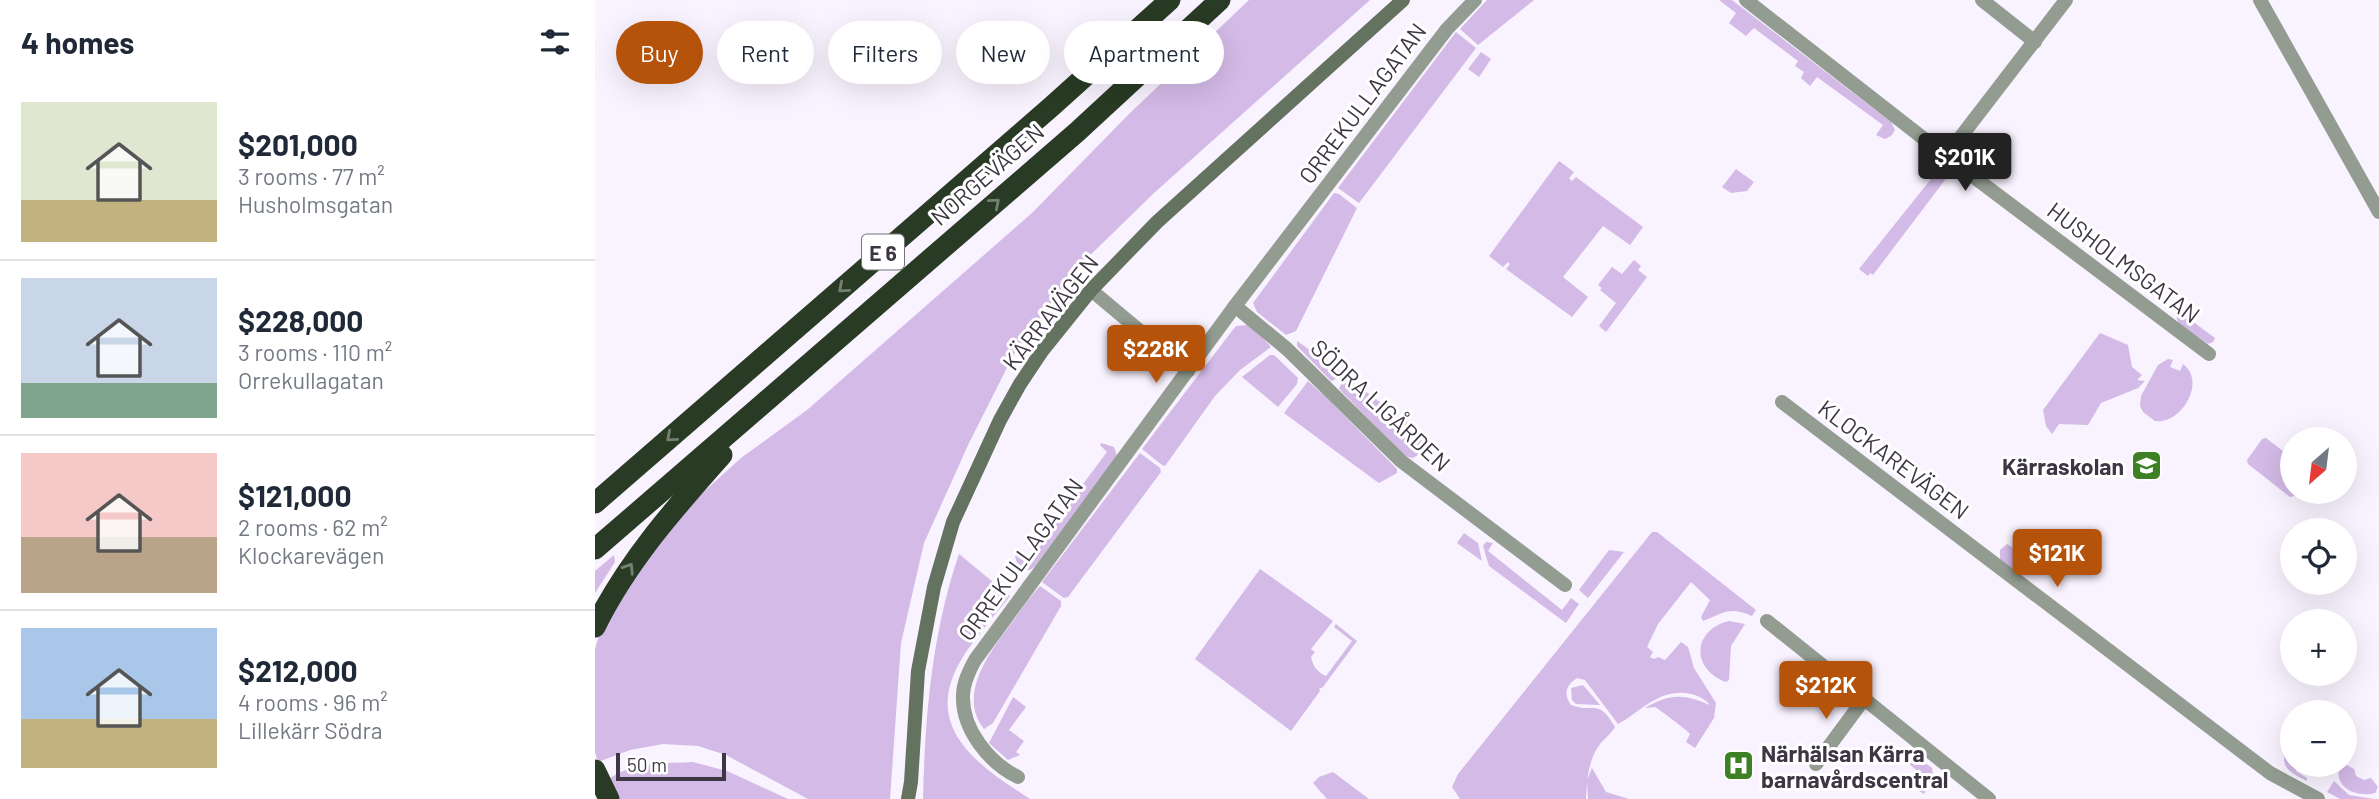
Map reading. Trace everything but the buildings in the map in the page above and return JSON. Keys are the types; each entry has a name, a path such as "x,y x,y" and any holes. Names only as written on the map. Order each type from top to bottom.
{"highway":[{"name":"NORGEVÄGEN","path":"595,503 1051,107 1170,0"},
{"name":"NORGEVÄGEN","path":"595,549 1077,132 1220,0"},
{"path":"595,627 612,595 660,526 741,434 820,355"},
{"path":"595,770 609,799"}],"street":[{"name":"KÄRRAVÄGEN","path":"908,799 918,671 927,618 953,522 1000,420 1020,384 1042,351 1091,290 1157,222 1403,0"},
{"name":"ORREKULLAGATAN","path":"1018,777 993,761 972,732 965,715 963,695 967,676 975,660 1235,306 1447,29 1475,0"},
{"name":"HUSHOLMSGATAN","path":"1746,0 1946,156 2209,355"},
{"path":"1982,0 2035,42"},
{"path":"1946,156 2066,0"},
{"path":"2260,0 2379,212"},
{"path":"1091,290 1188,371"},
{"name":"SÖDRA LIGÅRDEN","path":"1235,306 1287,349 1401,461 1565,585"},
{"name":"KLOCKAREVÄGEN","path":"1782,402 2270,773 2318,799"},
{"path":"1767,621 1989,799"},
{"path":"1816,764 1864,699"}],"shaded area":[{"path":"1249,0 1370,0 1154,193 1075,270 1014,354 969,443 924,543 901,643 890,799 808,799 726,755 698,746 663,744 630,750 598,762 595,752 595,649 605,616 676,517 741,458 807,410 1032,213 1161,84 1224,84 1224,24"},
{"path":"1487,0 1534,0 1478,45 1460,29"},
{"path":"1719,0 1732,0 1891,122 1895,130 1891,136 1885,139 1876,135 1883,125 1817,77 1810,86 1801,78 1804,72 1795,66 1798,61 1754,28 1746,36 1729,23 1736,13"},
{"path":"1456,32 1476,48 1359,203 1338,188"},
{"path":"1481,52 1491,59 1479,77 1468,69"},
{"path":"1559,161 1574,172 1569,178 1572,181 1576,177 1643,227 1630,245 1603,226 1563,277 1588,297 1572,317 1506,269 1510,264 1508,262 1503,267 1489,256"},
{"path":"1736,169 1754,182 1747,191 1731,193 1722,187"},
{"path":"1939,169 1951,172 1873,275 1870,273 1868,276 1859,269"},
{"path":"1334,193 1357,208 1296,331 1286,335 1257,312 1253,303"},
{"path":"1634,260 1641,266 1638,270 1647,277 1606,332 1599,326 1616,303 1600,290 1602,288 1598,285 1612,267 1622,274"},
{"path":"2177,310 2215,338 2213,342 2208,344 2179,324 2175,314"},
{"path":"1247,325 1254,328 1271,347 1240,370 1215,396 1165,466 1162,465 1142,449 1236,326"},
{"path":"2100,333 2128,345 2132,367 2142,375 2137,380 2145,381 2138,388 2101,403 2088,425 2059,424 2052,434 2046,426 2043,410"},
{"path":"1297,341 1341,372 1336,379 1331,381 1297,346"},
{"path":"1270,355 1274,355 1298,378 1297,384 1278,407 1242,377"},
{"path":"2168,359 2173,360 2170,367 2180,371 2183,364 2190,372 2192,391 2188,401 2174,416 2155,421 2143,412 2140,406 2141,396 2158,365"},
{"path":"1346,377 1427,437 1425,447 1420,453 1412,458 1405,456 1341,391 1339,388"},
{"path":"1308,381 1397,469 1397,473 1379,483 1284,413"},
{"path":"2266,438 2280,449 2280,489 2248,464 2247,460 2262,439"},
{"path":"1101,443 1114,447 1117,456 1035,566 1024,570 1017,563 1015,556 1017,554 1027,559 1107,452"},
{"path":"1140,453 1160,468 1161,472 1068,597 1064,598 1042,582"},
{"path":"1652,532 1657,532 1756,610 1752,616 1732,611 1703,621 1701,617 1710,600 1691,582 1658,624 1647,647 1653,652 1650,657 1665,660 1681,642 1688,647 1694,668 1716,703 1714,718 1695,748 1686,742 1690,734 1684,729 1655,707 1645,708 1677,697 1710,705 1702,698 1691,694 1670,694 1652,702 1618,724 1585,680 1577,678 1567,690 1571,705 1599,709 1615,727 1593,757 1586,799 1460,799 1452,787 1458,774"},
{"path":"1464,533 1478,543 1482,561 1457,543"},
{"path":"1486,542 1493,543 1488,551 1562,610 1571,598 1579,604 1566,623 1489,566 1483,546"},
{"path":"2007,544 2022,553 2027,566 2022,576 2000,561 2000,550"},
{"path":"1609,550 1624,552 1588,598 1579,590"},
{"path":"959,554 1010,596 959,664 948,696 949,715 955,733 966,749 996,776 1030,799 923,799 926,737 936,644"},
{"path":"614,555 615,562 595,593 595,571"},
{"path":"1260,569 1333,621 1311,649 1315,652 1311,657 1313,663 1320,673 1326,676 1352,641 1334,627 1336,624 1357,641 1319,689 1291,731 1195,659"},
{"path":"1040,586 1061,601 1061,606 993,723 984,729 976,715 974,701 980,672 996,645"},
{"path":"1729,621 1745,624 1731,646 1729,680 1726,682 1707,668 1701,650 1708,632"},
{"path":"1583,685 1600,705 1576,704 1572,700 1571,688"},
{"path":"1013,697 1026,707 1009,730 1024,741 1016,752 1020,755 1008,760 989,743"},
{"path":"1907,750 1932,768 1933,777 1924,794 1914,788 1922,775 1900,756"},
{"path":"693,762 727,771 788,799 620,799 607,781 636,767"},
{"path":"1592,768 1606,792 1629,799 1588,799 1587,780"},
{"path":"1333,772 1369,799 1327,799 1313,783 1319,777"},
{"path":"2371,778 2378,787 2375,793 2360,794 2347,789 2339,779"},
{"path":"2334,781 2349,795 2374,799 2340,799 2327,792"}],"place":[{"name":"Kärraskolan","path":"2147,466"},
{"name":"Närhälsan Kärra barnavårdscentral","path":"1738,766"}]}
